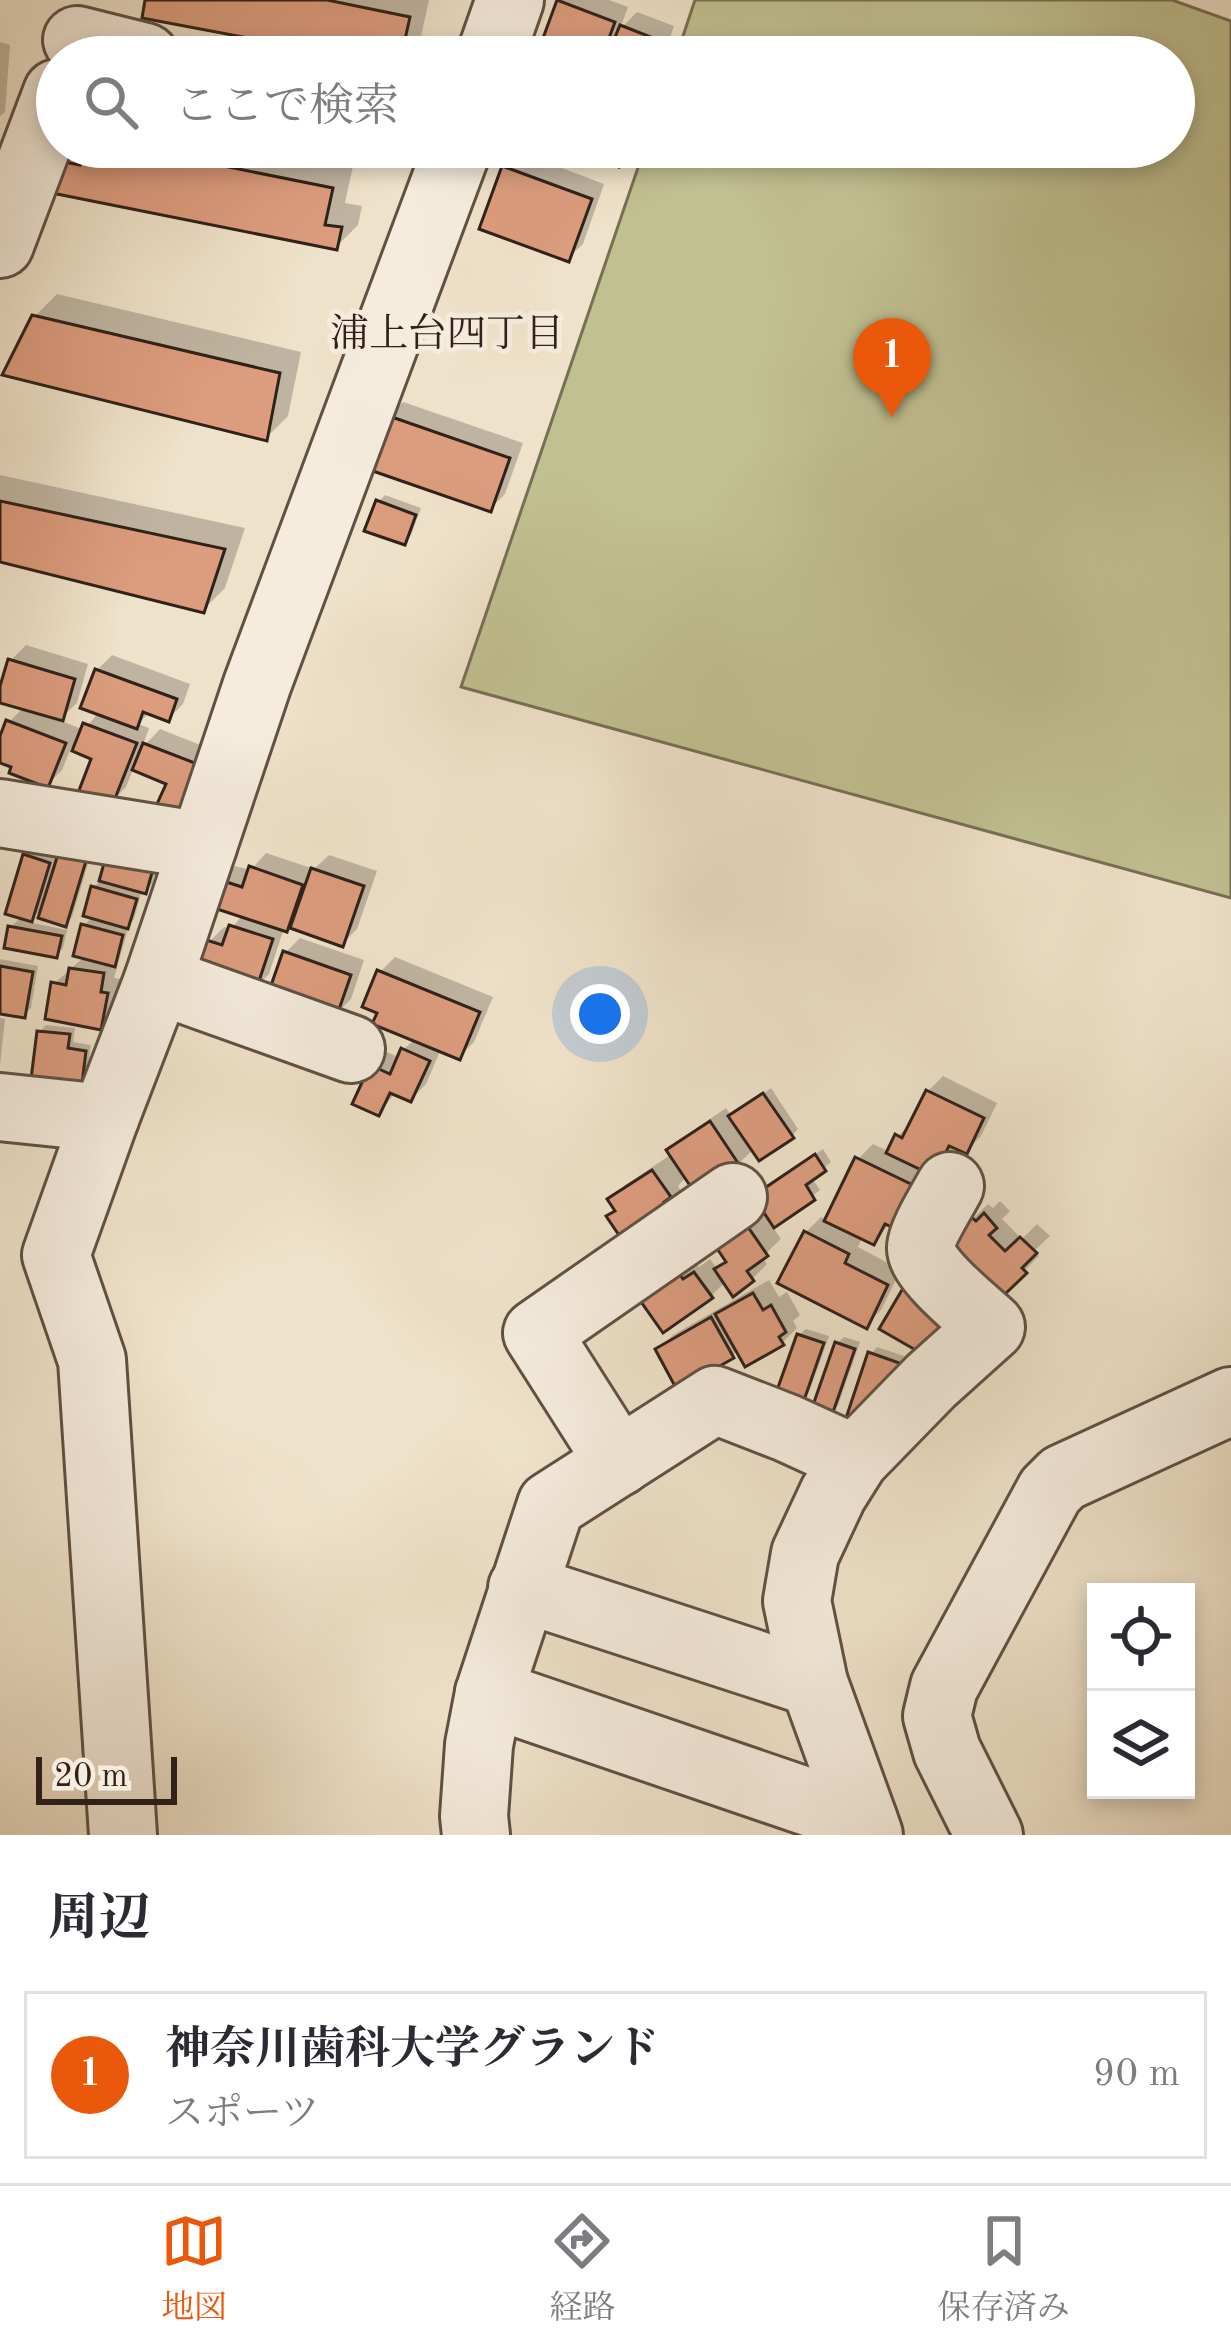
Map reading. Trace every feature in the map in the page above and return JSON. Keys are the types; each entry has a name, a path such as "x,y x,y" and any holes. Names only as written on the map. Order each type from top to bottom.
{"street":[{"path":"497,36 510,0"},
{"path":"0,244 36,148"},
{"path":"123,1835 92,1360 56,1255 158,980 438,168"},
{"path":"0,814 203,846"},
{"path":"158,980 351,1049"},
{"path":"0,1107 104,1118"},
{"path":"867,1828 814,1682 797,1601 805,1554 832,1494 855,1460 991,1327 922,1258 921,1246 950,1186"},
{"path":"619,1462 537,1333 733,1197"},
{"path":"476,1835 479,1745 489,1693 551,1504 716,1400 855,1460"},
{"path":"989,1835 947,1751 937,1716 944,1687 1050,1491 1064,1478 1231,1401"},
{"path":"522,1588 814,1682"},
{"path":"489,1693 867,1828"}],"shaded area":[{"path":"695,0 1172,0 1231,21 1231,898 461,687 638,168 1195,168 1195,36 683,36"}],"building":[{"path":"145,0 327,0 410,17 406,36 238,36 142,18"},
{"path":"557,0 615,22 610,36 544,36"},
{"path":"620,25 648,36 616,36"},
{"path":"57,168 233,168 333,188 325,225 342,227 337,250 52,193"},
{"path":"501,168 592,199 569,262 479,229"},
{"path":"32,315 280,373 267,441 2,375"},
{"path":"386,415 510,458 491,512 367,469"},
{"path":"376,500 416,515 405,545 364,531"},
{"path":"0,501 225,549 204,613 0,562"},
{"path":"8,659 75,679 63,721 0,703"},
{"path":"95,669 177,699 169,722 143,712 137,729 80,708"},
{"path":"6,720 66,743 48,788 9,773 11,767 0,763 0,736"},
{"path":"83,723 137,743 112,806 78,793 91,759 72,751"},
{"path":"143,743 205,767 186,816 157,804 166,784 132,770"},
{"path":"108,849 155,862 146,894 99,881"},
{"path":"59,851 86,861 66,927 38,918"},
{"path":"23,854 50,863 32,922 5,914"},
{"path":"249,866 303,885 287,932 208,906 217,879 242,887"},
{"path":"311,868 364,886 343,947 290,928"},
{"path":"91,886 137,899 128,929 83,916"},
{"path":"81,924 123,935 115,967 73,956"},
{"path":"229,925 273,939 255,993 196,972 206,940 222,945"},
{"path":"8,926 62,936 57,958 4,948"},
{"path":"283,951 351,975 336,1018 268,994"},
{"path":"0,966 33,972 25,1018 0,1014"},
{"path":"69,968 104,973 101,992 108,993 101,1030 45,1019 51,982 66,985"},
{"path":"377,970 480,1012 460,1060 372,1024 377,1013 362,1007"},
{"path":"37,1031 70,1034 68,1048 86,1051 82,1084 31,1079"},
{"path":"401,1048 430,1061 411,1102 390,1093 379,1116 352,1104 370,1065 390,1074"},
{"path":"926,1090 984,1118 967,1154 949,1146 934,1176 886,1153 895,1134 902,1138"},
{"path":"763,1093 794,1138 759,1161 728,1116"},
{"path":"710,1121 740,1166 697,1196 666,1150"},
{"path":"815,1154 826,1171 806,1185 815,1200 774,1228 753,1196"},
{"path":"855,1157 921,1189 900,1231 885,1224 874,1245 824,1221"},
{"path":"652,1170 671,1197 664,1202 672,1213 625,1244 606,1216 615,1211 607,1199"},
{"path":"984,1213 997,1228 989,1235 1005,1251 1020,1237 1037,1253 1022,1268 1027,1273 1001,1298 945,1242 971,1217 976,1221"},
{"path":"739,1214 768,1256 747,1271 754,1281 733,1297 714,1269 726,1262 708,1235"},
{"path":"804,1231 849,1254 845,1263 888,1285 867,1329 777,1283"},
{"path":"671,1262 683,1279 694,1272 713,1298 663,1333 632,1289"},
{"path":"909,1278 956,1306 926,1356 879,1329"},
{"path":"753,1293 763,1310 771,1305 786,1332 779,1337 784,1345 745,1367 715,1314"},
{"path":"711,1317 734,1358 677,1390 655,1349"},
{"path":"797,1334 824,1343 803,1403 776,1393"},
{"path":"835,1342 855,1349 832,1415 812,1408"},
{"path":"868,1352 905,1365 866,1422 847,1415"}],"place":[{"name":"神奈川歯科大学グランド","path":"892,417"}],"district":[{"name":"浦上台四丁目","path":"447,335"}]}
